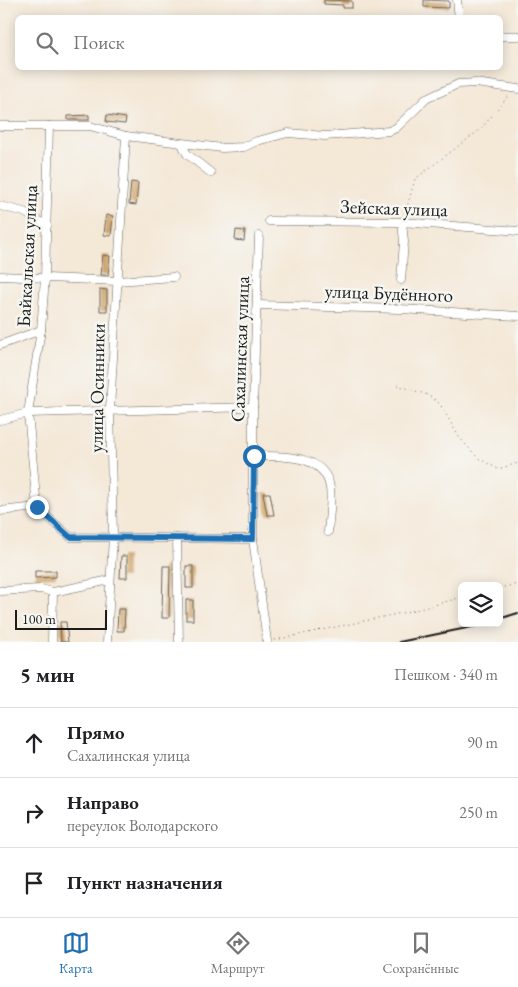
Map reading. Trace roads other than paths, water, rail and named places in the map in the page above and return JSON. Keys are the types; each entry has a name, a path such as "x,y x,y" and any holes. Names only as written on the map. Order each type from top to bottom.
{"street":[{"path":"456,0 458,15"},
{"path":"503,36 518,36"},
{"path":"0,126 90,126 126,136 182,144 241,147 288,133 325,136 389,131 396,128 426,99 458,84 476,83 516,88"},
{"name":"Байкальская улица","path":"37,507 28,413 41,330 45,278 49,126"},
{"name":"улица Осинники","path":"107,642 113,536 110,409 126,136"},
{"path":"182,144 187,154 211,173"},
{"path":"0,206 24,212 47,226"},
{"name":"Зейская улица","path":"269,221 402,222 518,231"},
{"path":"401,280 404,242 402,222"},
{"name":"Сахалинская улица","path":"259,236 253,406 253,539 267,642"},
{"path":"0,276 117,281 174,277"},
{"name":"улица Будённого","path":"258,305 400,309 518,316"},
{"path":"0,345 41,330"},
{"path":"0,420 28,413 253,406"},
{"path":"254,456 288,456 305,459 325,475 330,488 328,532"},
{"path":"0,511 37,507 70,537 253,539"},
{"path":"177,538 179,642"},
{"path":"0,591 41,589 52,592 110,580"},
{"path":"52,592 52,642"}],"railway":[{"path":"503,618 518,613"},
{"path":"399,642 472,627"}]}
